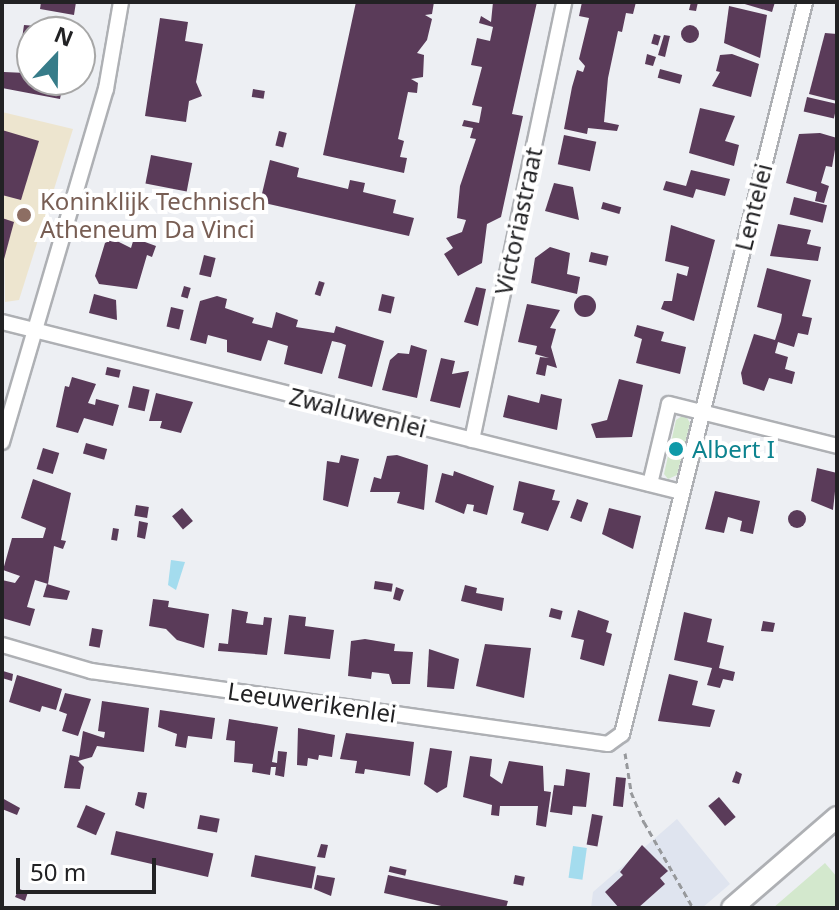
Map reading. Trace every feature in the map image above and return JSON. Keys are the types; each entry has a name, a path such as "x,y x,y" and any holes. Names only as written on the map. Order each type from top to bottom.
{"main road":[{"path":"732,908 837,817"}],"street":[{"path":"2,442 106,89 121,2"},
{"name":"Victoriastraat","path":"472,440 564,2"},
{"name":"Lentelei","path":"622,734 700,412 805,2"},
{"name":"Zwaluwenlei","path":"2,322 36,328 681,492"},
{"path":"650,484 669,404 837,446"},
{"name":"Leeuwerikenlei","path":"2,645 91,671 608,744 622,734"}],"path":[{"path":"622,734 631,792 693,908"}],"shaded area":[{"name":"Koninklijk Technisch Atheneum Da Vinci","path":"2,112 73,129 19,300 5,302"},
{"path":"677,819 730,884 702,908 591,908 593,892"}],"green space":[{"path":"685,414 690,423 677,475 668,479 664,474 676,420"},
{"path":"825,863 837,877 837,908 773,908"}],"water":[{"path":"171,560 185,562 176,590 168,585"},
{"path":"573,846 587,848 582,880 569,878"}],"building":[{"path":"41,2 76,2 74,15 40,9"},
{"path":"356,2 434,2 432,14 425,15 432,19 427,40 417,53 424,55 423,77 411,79 418,83 417,93 408,92 398,139 404,141 400,157 407,158 404,173 323,155"},
{"path":"493,2 537,2 512,114 523,116 501,217 487,224 482,263 458,276 444,254 453,248 446,238 462,232 466,220 457,218 460,186 476,139 470,138 473,128 462,126 464,120 479,123 482,107 472,105 482,67 471,65 477,38 490,41 493,27 479,23 481,16 491,22"},
{"path":"582,2 636,2 633,14 626,13 622,32 618,31 608,78 604,122 619,125 617,131 588,128 587,134 564,129 577,70 583,72 585,66 579,59 589,18 579,16"},
{"path":"691,2 698,2 696,11 689,10"},
{"path":"738,2 775,2 772,12"},
{"path":"729,6 767,15 760,58 724,43"},
{"path":"160,18 188,22 185,41 203,44 196,82 202,96 189,101 186,122 145,116"},
{"path":"690,25 699,34 690,43 681,34"},
{"path":"825,33 837,34 837,101 809,94"},
{"path":"654,34 661,36 658,46 651,44"},
{"path":"664,35 670,36 665,57 658,55"},
{"path":"647,54 656,57 653,66 645,64"},
{"path":"732,54 759,64 751,97 712,86 720,72 716,71 720,55"},
{"path":"660,69 682,75 680,84 658,78"},
{"path":"4,72 16,73 16,91 2,88"},
{"path":"253,89 265,91 264,99 252,97"},
{"path":"807,97 837,104 834,119 804,112"},
{"path":"700,108 735,116 725,141 739,145 734,166 689,153"},
{"path":"2,130 39,141 21,200 2,195"},
{"path":"279,131 287,133 283,147 275,146"},
{"path":"820,133 837,138 832,167 826,166 821,183 829,186 824,203 815,201 817,192 786,183 799,134"},
{"path":"564,135 596,142 590,171 558,164"},
{"path":"151,155 192,163 187,191 145,183"},
{"path":"270,160 299,168 297,177 348,189 350,180 365,183 363,192 396,200 393,213 414,218 409,236 260,202"},
{"path":"691,170 730,179 725,196 696,189 693,198 663,190 666,181 686,186"},
{"path":"554,183 573,187 579,220 545,211"},
{"path":"794,197 827,205 823,223 790,214"},
{"path":"603,202 621,207 619,214 601,209"},
{"path":"2,218 14,222 3,263 2,263"},
{"path":"778,224 811,230 807,244 821,247 818,261 770,256"},
{"path":"671,225 715,240 694,321 661,309 664,301 672,301 677,273 687,276 689,267 665,261"},
{"path":"134,238 156,246 152,257 147,255 137,289 99,284 95,276 105,243 113,239 131,248"},
{"path":"550,247 570,253 567,274 580,277 577,294 531,283 535,258"},
{"path":"591,252 609,256 606,266 589,262"},
{"path":"204,255 216,258 211,277 199,274"},
{"path":"767,268 811,280 802,316 812,318 808,335 798,333 794,347 778,342 775,353 788,357 785,369 795,372 792,384 769,378 764,391 743,384 741,373 754,334 775,340 781,321 782,314 757,307"},
{"path":"319,281 325,283 320,296 315,294"},
{"path":"184,286 191,288 188,299 181,297"},
{"path":"476,287 486,289 478,326 464,322"},
{"path":"94,294 116,300 117,320 89,313"},
{"path":"382,294 395,297 391,313 378,311"},
{"path":"585,295 593,298 596,306 593,314 585,317 577,314 574,306 577,298"},
{"path":"217,296 227,299 225,308 254,318 252,323 272,328 276,312 298,320 296,327 334,333 336,326 384,341 372,387 338,378 346,345 341,343 332,341 322,374 284,364 288,346 268,340 261,361 227,352 227,340 208,335 206,344 190,340 200,301"},
{"path":"527,304 560,310 550,328 556,329 551,347 557,368 547,365 545,376 536,374 540,357 549,358 535,354 537,346 518,342"},
{"path":"171,307 184,310 179,329 167,326"},
{"path":"637,325 664,332 661,341 686,347 680,374 636,363 642,339 634,336"},
{"path":"411,345 427,350 417,398 382,390 390,360 398,353 409,354"},
{"path":"441,358 455,361 452,374 469,371 460,408 430,401"},
{"path":"107,367 121,370 119,378 105,375"},
{"path":"72,377 96,384 88,403 95,405 96,399 119,405 113,426 84,418 78,433 56,427 65,386 69,387"},
{"path":"619,379 643,385 632,437 596,438 591,424 607,420"},
{"path":"133,386 150,390 145,411 128,407"},
{"path":"156,393 193,402 181,433 160,428 162,421 149,421"},
{"path":"541,394 562,399 557,430 503,417 508,395 539,403"},
{"path":"86,443 107,449 104,460 83,454"},
{"path":"43,448 59,453 53,474 37,469"},
{"path":"341,455 359,459 348,507 323,500 327,461 339,463"},
{"path":"397,455 428,465 424,510 397,503 400,492 370,492 374,477 381,479 387,456"},
{"path":"817,468 837,473 833,510 811,501"},
{"path":"454,471 494,486 487,515 473,511 474,505 467,504 464,514 435,502 442,473 453,476"},
{"path":"33,479 71,493 61,540 66,541 63,549 54,546 48,584 35,580 27,607 35,609 30,626 2,618 2,580 15,583 20,576 3,570 12,538 43,538 46,528 21,518"},
{"path":"519,481 555,490 552,500 560,501 548,531 521,523 524,513 513,510"},
{"path":"715,491 760,501 753,534 740,531 742,521 728,517 724,533 705,529"},
{"path":"577,499 588,503 581,522 570,518"},
{"path":"136,505 149,507 147,518 134,516"},
{"path":"182,508 193,521 183,529 172,516"},
{"path":"609,508 641,516 633,549 602,534"},
{"path":"797,510 806,519 797,528 788,519"},
{"path":"139,521 148,523 145,539 137,537"},
{"path":"113,528 119,529 117,541 111,540"},
{"path":"375,581 393,584 392,592 374,589"},
{"path":"47,584 70,591 67,600 43,597"},
{"path":"465,585 477,588 476,593 504,598 502,611 461,601"},
{"path":"396,587 404,590 400,601 393,599"},
{"path":"153,599 169,601 168,607 209,614 204,648 177,640 166,629 149,626"},
{"path":"551,608 563,611 560,620 549,617"},
{"path":"232,609 248,612 246,623 263,625 264,617 272,618 267,655 218,651 219,643 228,644"},
{"path":"578,610 609,621 606,632 612,634 604,666 580,659 584,640 571,637"},
{"path":"684,612 712,619 707,642 724,646 719,668 735,672 733,681 723,679 720,688 707,685 712,668 674,660"},
{"path":"289,615 306,617 305,626 334,630 330,659 284,654"},
{"path":"763,621 775,623 773,632 761,631"},
{"path":"92,628 103,630 100,648 89,646"},
{"path":"365,639 395,644 394,651 413,652 410,684 392,684 389,674 372,672 371,679 348,676 351,641"},
{"path":"485,644 531,648 524,698 476,686"},
{"path":"429,649 459,659 454,689 427,687"},
{"path":"3,671 13,674 12,681 2,678"},
{"path":"669,674 698,681 692,705 715,710 710,727 658,721"},
{"path":"17,675 62,689 56,710 42,706 40,712 9,702"},
{"path":"65,693 91,699 78,736 62,731 67,714 59,711"},
{"path":"102,701 149,708 144,752 97,746 92,757 78,761 84,767 80,789 64,788 70,755 79,757 83,731 104,738 105,732 98,731"},
{"path":"160,710 215,718 212,739 188,736 186,748 175,746 177,734 158,727"},
{"path":"229,719 278,727 272,762 277,763 278,751 287,752 284,777 275,775 276,767 271,767 270,775 252,772 253,764 234,762 235,741 226,740"},
{"path":"298,728 335,735 332,757 319,755 318,760 308,758 307,766 297,765"},
{"path":"346,733 414,742 410,776 365,769 364,774 355,773 357,761 340,759"},
{"path":"430,748 452,751 447,787 437,793 424,784"},
{"path":"470,756 492,759 490,776 502,784 509,761 543,766 544,791 551,792 546,827 536,825 538,806 500,806 499,816 491,815 492,805 463,797"},
{"path":"566,769 590,773 586,807 573,806 572,815 550,812 554,785 564,786"},
{"path":"736,771 742,774 739,784 732,782"},
{"path":"616,777 626,778 623,807 613,806"},
{"path":"138,792 147,793 144,809 135,805"},
{"path":"719,797 736,817 725,826 708,806"},
{"path":"2,798 20,808 17,815 2,809"},
{"path":"86,805 105,813 96,835 77,827"},
{"path":"592,814 603,816 597,846 587,845"},
{"path":"200,815 220,819 217,833 197,829"},
{"path":"116,831 213,853 208,877 111,854"},
{"path":"321,844 328,845 325,858 317,857"},
{"path":"642,845 668,871 660,878 665,884 638,908 619,908 605,892 623,875 620,872"},
{"path":"255,855 316,867 312,888 251,877"},
{"path":"390,866 407,870 405,876 389,872"},
{"path":"317,875 335,878 331,896 314,889"},
{"path":"388,875 508,901 506,908 450,908 384,893"},
{"path":"515,875 525,877 523,886 513,884"},
{"path":"19,889 28,892 25,901 15,897"}],"place":[{"name":"Koninklijk Technisch Atheneum Da Vinci","path":"24,215"},
{"name":"Albert I","path":"676,449"}]}
